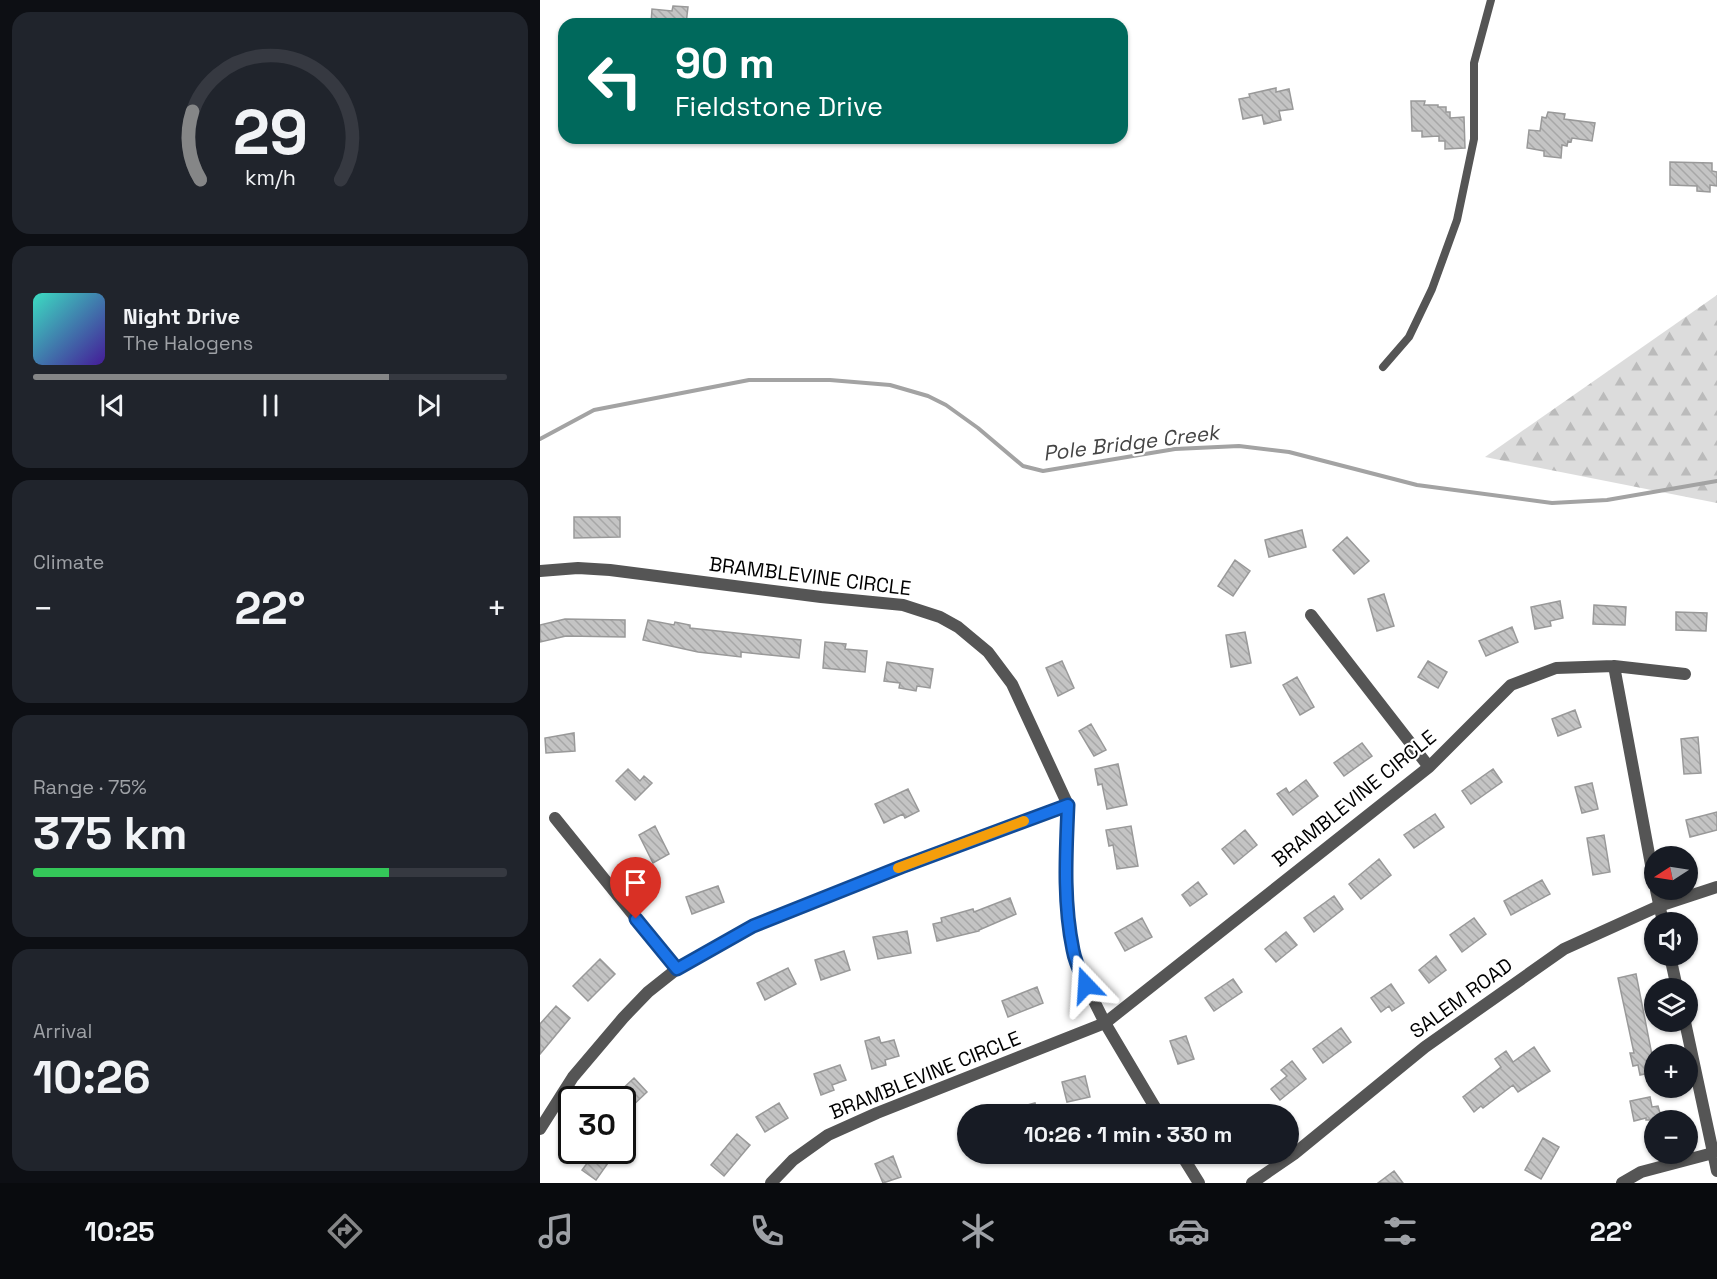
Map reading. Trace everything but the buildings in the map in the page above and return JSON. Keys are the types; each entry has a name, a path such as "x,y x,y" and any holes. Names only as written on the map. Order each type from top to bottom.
{"street":[{"name":"BRAMBLEVINE CIRCLE","path":"540,571 578,568 610,570 903,605 940,617 974,639 1001,667 1012,684 1068,805 1067,913 1073,952 1105,1023 1152,1104"},
{"path":"1311,615 1429,767"},
{"name":"BRAMBLEVINE CIRCLE","path":"771,1183 793,1160 828,1135 877,1113 1105,1023 1429,767 1511,685 1557,668 1614,666 1685,674"},
{"path":"1614,666 1647,846"},
{"path":"540,1129 573,1077 622,1018 648,992 677,969 753,926 901,867 1068,805"},
{"path":"555,818 677,969"},
{"name":"SALEM ROAD","path":"1252,1183 1294,1154 1425,1047 1564,949 1659,906 1717,887"},
{"path":"1658,900 1660,912"},
{"path":"1687,1032 1717,1171"},
{"path":"1622,1183 1641,1172 1713,1153"},
{"path":"1187,1164 1198,1183"}],"lane":[{"path":"1383,367 1409,337 1432,289 1457,220 1474,139 1473,63 1491,0"}],"green space":[{"path":"1717,295 1717,503 1485,457"}],"waterway":[{"name":"Pole Bridge Creek","path":"540,439 594,410 749,380 830,380 890,385 928,396 946,405 978,428 1023,466 1043,471 1175,449 1239,446 1289,452 1417,485 1552,503 1607,500 1717,481"}],"slow traffic":[{"path":"898,868 1024,821"}],"route":[{"path":"636,919 677,969 753,926 901,867 1068,805 1067,913 1073,952 1086,985"}]}
